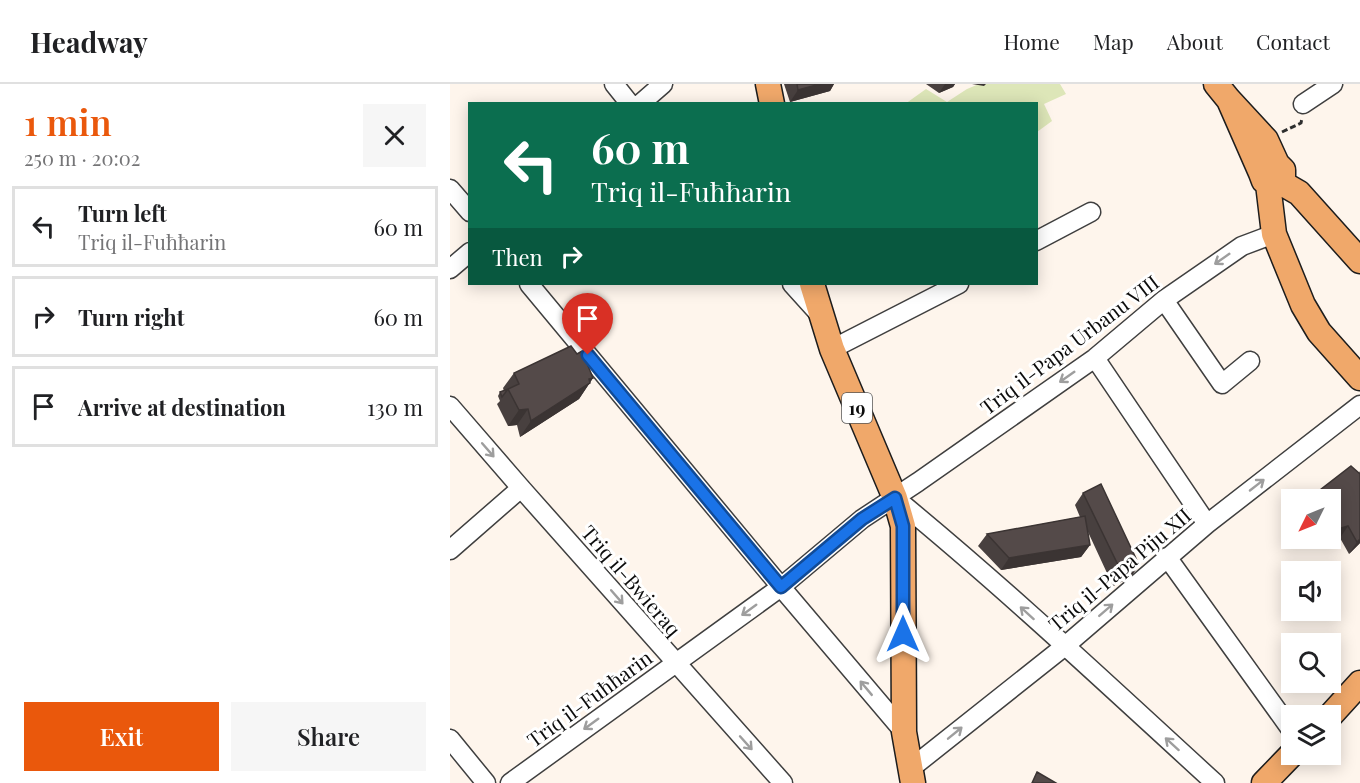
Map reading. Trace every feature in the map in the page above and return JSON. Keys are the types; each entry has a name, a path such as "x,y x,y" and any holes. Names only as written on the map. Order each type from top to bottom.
{"main road":[{"path":"768,84 772,102"},
{"path":"1222,92 1266,140 1272,176 1274,234 1304,305 1319,332 1360,378"},
{"path":"1222,92 1272,176 1299,193 1357,253"},
{"name":"19","path":"812,285 832,349 895,498 903,526 904,732 911,776"},
{"path":"1340,705 1360,683"},
{"path":"1264,783 1281,765"}],"street":[{"path":"614,84 628,102"},
{"path":"642,102 663,84"},
{"path":"1303,104 1333,84"},
{"path":"450,189 468,210"},
{"path":"1038,241 1090,212"},
{"name":"Triq il-Papa Urbanu VIII","path":"895,498 1095,358 1164,300 1242,246 1274,234"},
{"path":"450,269 468,254"},
{"path":"530,285 904,732"},
{"path":"793,285 821,316"},
{"path":"832,349 957,285"},
{"path":"1164,300 1222,384 1250,361"},
{"path":"1095,358 1207,524"},
{"name":"Triq il-Papa Piju XII","path":"911,776 1167,557 1360,405"},
{"name":"Triq il-Bwieraq","path":"450,406 783,783"},
{"path":"450,550 521,488"},
{"path":"895,498 929,525 1065,646 1215,783"},
{"name":"Triq il-Fuħħarin","path":"510,783 781,587 862,519 895,498"},
{"path":"1167,557 1281,716"},
{"path":"450,739 486,783"}],"path":[{"path":"1266,140 1301,123 1303,104"}],"green space":[{"path":"979,84 1060,84 1066,94 1044,104 1052,121 1038,131 1038,102 947,102"},
{"path":"926,89 947,102 908,102"}],"building":[{"path":"797,84 820,84 798,90"},
{"path":"571,346 577,354 582,351 593,378 589,379 590,383 531,421 528,409 519,410 508,389 519,384 514,373"},
{"path":"508,389 502,397 500,392"},
{"path":"1351,466 1360,474 1360,539 1357,542 1348,526 1341,528 1341,489 1321,489"},
{"path":"1101,484 1139,565 1122,573 1083,493"},
{"path":"1085,516 1090,545 1009,558 987,534"},
{"path":"1037,772 1056,783 1032,783"}],"route":[{"path":"588,355 781,587 862,519 895,498 903,526 903,634"}]}
